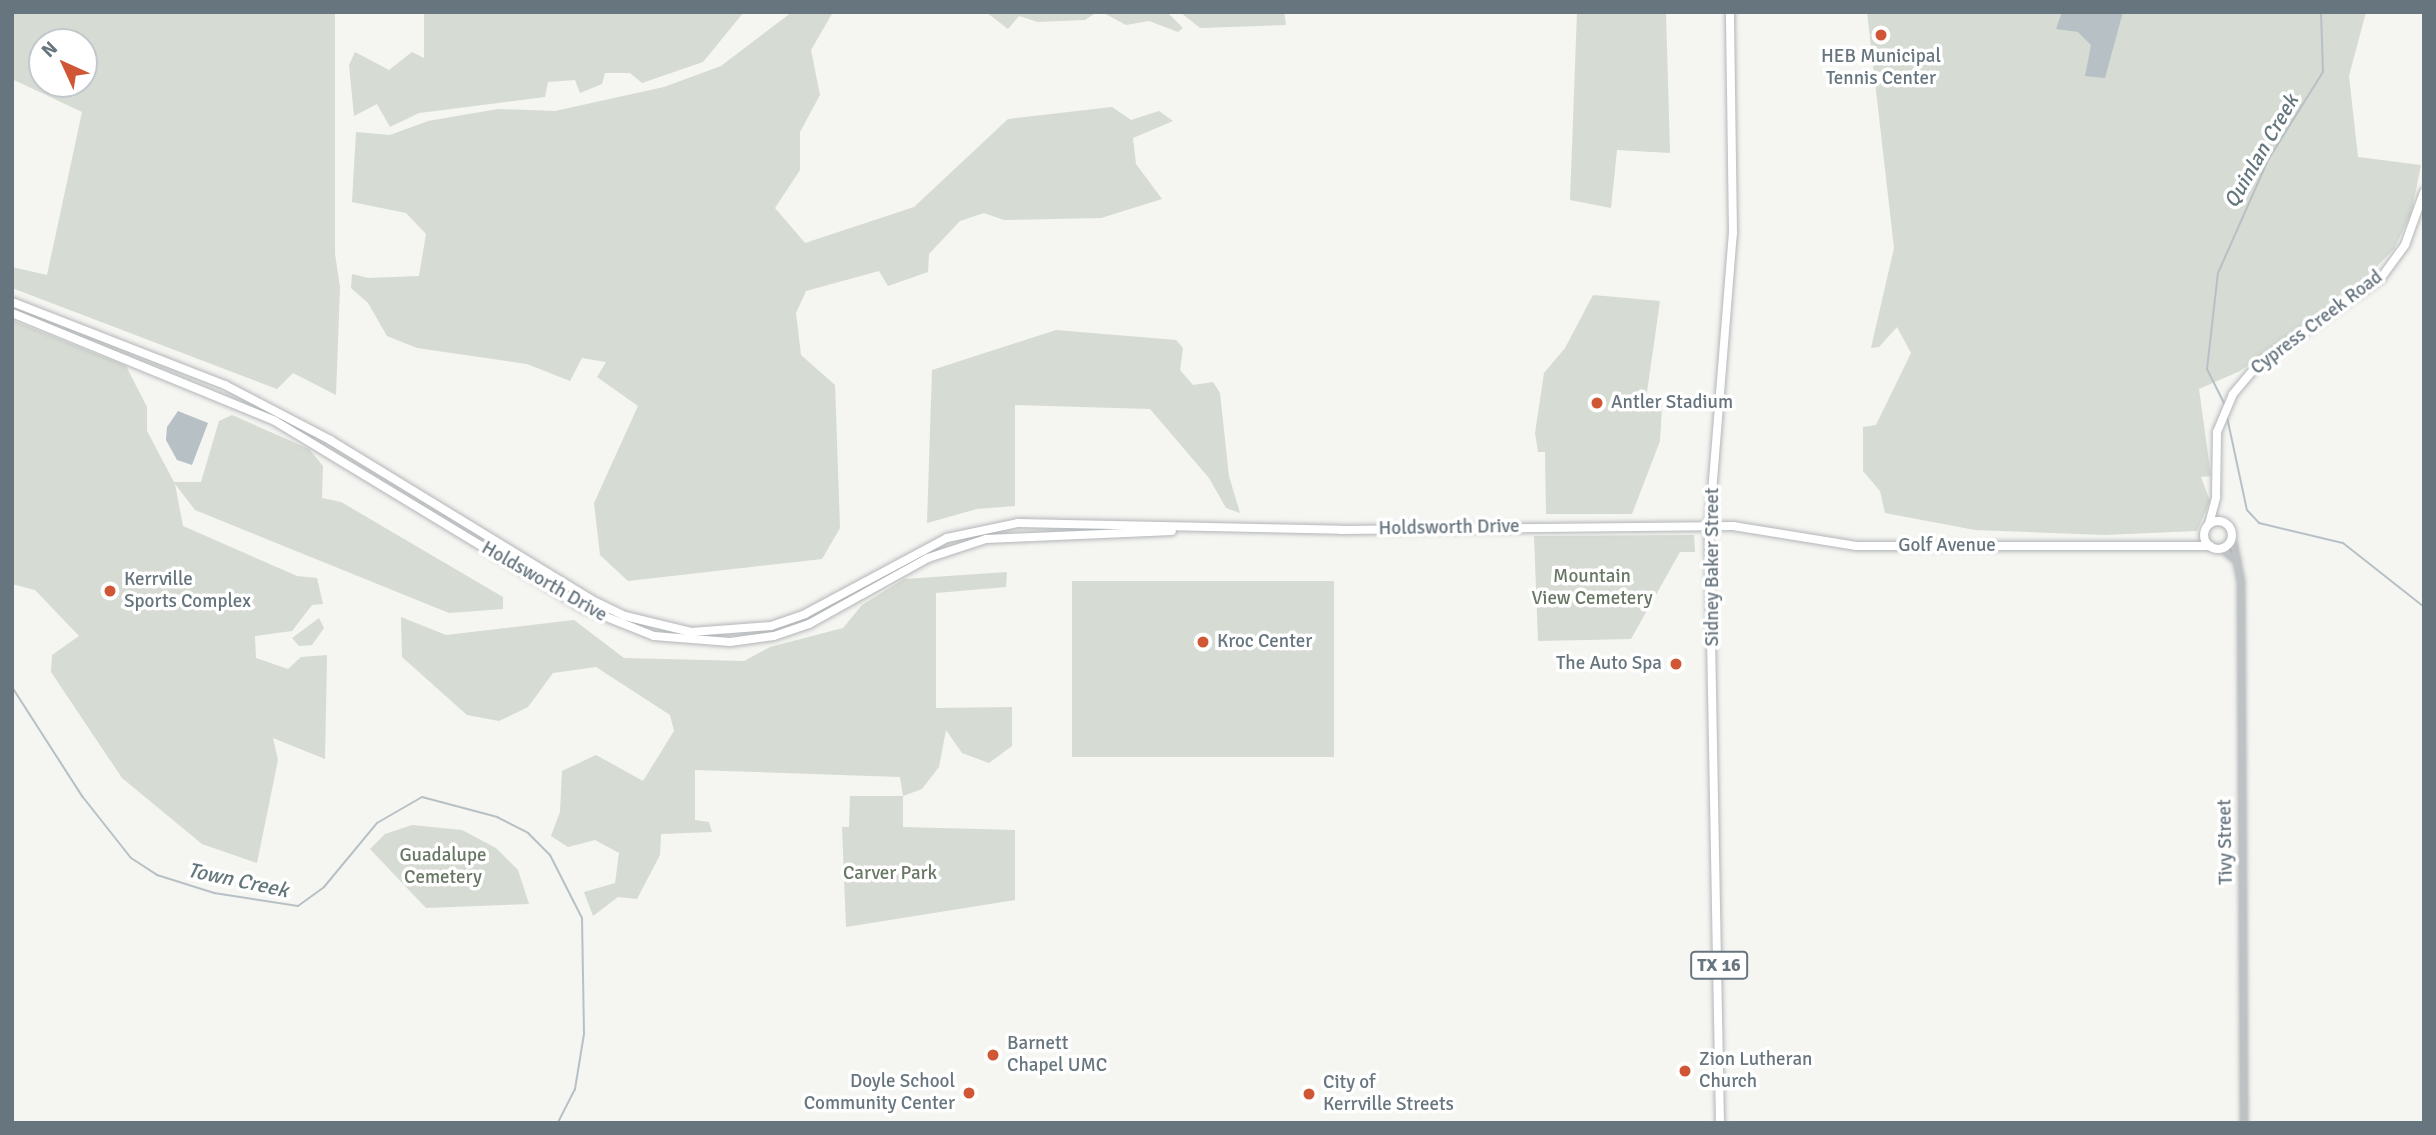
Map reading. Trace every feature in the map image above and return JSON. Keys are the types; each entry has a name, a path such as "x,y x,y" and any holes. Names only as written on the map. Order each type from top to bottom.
{"main road":[{"name":"Sidney Baker Street","path":"1720,1123 1709,526 1733,233 1730,12"},
{"name":"Cypress Creek Road","path":"2207,528 2216,497 2214,462 2229,402 2258,364 2381,278 2405,245 2424,192"},
{"name":"Holdsworth Drive","path":"12,302 173,365 279,412 625,616 691,632 730,632 805,614 924,548 984,528 1018,523 1189,528 1709,526"},
{"name":"Holdsworth Drive","path":"12,313 169,375 275,421 621,626 690,642 730,642 810,624 928,558 986,539 1019,534 1134,536 1189,528"},
{"path":"169,375 173,365"},
{"name":"Cypress Creek Road","path":"2216,497 2232,536"},
{"path":"2187,544 2207,528 2227,523"},
{"name":"Golf Avenue","path":"1709,526 1856,546 2187,544 2221,548"},
{"path":"2207,528 2210,546"},
{"path":"477,542 483,534"},
{"path":"2221,548 2232,536"}],"street":[{"name":"Tivy Street","path":"2232,536 2238,562 2244,1123"},
{"path":"2221,548 2238,562"}],"green space":[{"path":"12,12 335,12 335,254 340,287 336,395 293,373 277,389 12,288 12,267 47,275 82,112 52,98 98,98 98,28 28,28 28,87 12,79"},
{"path":"424,12 744,12 703,62 642,83 630,73 605,73 602,84 580,93 575,80 548,82 545,97 419,113 390,127 377,104 354,116 349,65 355,52 389,70 412,52 424,58"},
{"path":"792,12 833,12 811,50 820,95 800,132 800,170 775,208 805,243 914,207 1008,119 1112,107 1131,120 1159,111 1173,121 1133,138 1136,164 1162,199 1101,218 1004,220 984,213 960,221 929,254 928,272 888,286 879,271 806,291 796,313 801,355 835,385 840,528 822,559 628,581 600,555 594,503 638,406 597,377 606,362 582,358 570,381 527,364 417,348 387,336 368,303 351,288 352,274 368,278 419,276 426,234 406,213 352,202 356,132 390,135 428,121 498,109 555,111 664,87 721,66"},
{"path":"986,12 1097,12 1085,20 1038,22 1019,16 1008,29"},
{"path":"1102,12 1167,12 1183,28 1178,32 1149,21 1126,25"},
{"path":"1180,12 1284,12 1286,25 1200,28"},
{"path":"1577,12 1666,12 1670,153 1617,150 1611,208 1570,200"},
{"path":"1867,12 2366,12 2349,76 2358,157 2421,165 2411,214 2394,249 2356,288 2240,371 2199,389 2211,476 2201,477 2210,501 2197,531 2105,535 1975,530 1885,513 1880,491 1863,471 1863,427 1876,425 1911,353 1897,327 1879,347 1871,348 1894,248"},
{"name":"Antler Stadium","path":"1593,295 1660,301 1646,399 1662,406 1660,441 1632,514 1546,514 1545,452 1538,452 1535,433 1544,373 1565,348"},
{"name":"Kerrville Sports Complex","path":"12,320 126,366 147,407 147,431 174,482 201,482 219,421 232,415 309,449 323,466 322,498 341,502 503,597 503,609 449,613 195,510 175,484 183,526 297,576 317,578 323,604 312,605 292,631 255,636 256,658 288,669 301,657 327,655 325,759 273,738 278,760 257,863 202,844 122,778 51,672 52,655 79,636 35,590 12,584"},
{"path":"1056,330 1176,340 1183,348 1180,370 1193,385 1213,382 1220,393 1229,476 1240,513 1226,508 1209,478 1150,409 1015,405 1015,506 977,509 927,523 932,370"},
{"name":"Mountain View Cemetery","path":"1694,535 1695,552 1680,552 1631,639 1538,641 1534,536"},
{"path":"1007,572 1006,587 936,593 936,708 1012,707 1012,746 989,763 962,753 946,730 939,767 922,789 903,796 900,777 695,770 695,820 709,822 712,832 661,834 660,855 637,899 618,897 593,916 584,892 615,883 619,853 595,840 568,847 551,836 560,812 562,771 596,755 643,781 674,731 670,715 596,667 553,673 528,707 499,721 467,715 402,657 401,617 446,635 574,620 624,658 744,661 770,647 843,628 862,605 904,579"},
{"name":"Kroc Center","path":"1072,581 1334,581 1334,757 1072,757"},
{"path":"319,618 324,628 312,645 299,646 292,638"},
{"name":"Carver Park","path":"850,796 903,796 903,827 1015,830 1015,900 846,927 842,827 849,827"},
{"name":"Guadalupe Cemetery","path":"412,825 462,830 496,848 518,870 529,904 426,908 370,849 385,834"}],"shaded area":[{"path":"2062,12 2123,12 2105,78 2085,76 2091,45 2078,32 2056,29"},
{"path":"178,411 208,423 192,465 177,460 166,440 167,427"}],"waterway":[{"name":"Quinlan Creek","path":"2225,405 2207,369 2218,273 2268,160 2323,72 2321,12"},
{"name":"Quinlan Creek","path":"2227,417 2247,510 2259,523 2343,543 2424,607"},
{"name":"Town Creek","path":"12,687 82,796 131,858 157,875 214,893 298,906 324,887 377,823 422,797 497,817 528,833 550,855 582,918 584,1034 575,1089 558,1123"}],"place":[{"name":"HEB Municipal Tennis Center","path":"1881,35"},
{"name":"Antler Stadium","path":"1597,403"},
{"name":"Kerrville Sports Complex","path":"110,591"},
{"name":"Kroc Center","path":"1203,642"},
{"name":"The Auto Spa","path":"1676,664"},
{"name":"Barnett Chapel UMC","path":"993,1055"},
{"name":"Zion Lutheran Church","path":"1685,1071"},
{"name":"Doyle School Community Center","path":"969,1093"},
{"name":"City of Kerrville Streets","path":"1309,1094"}]}
